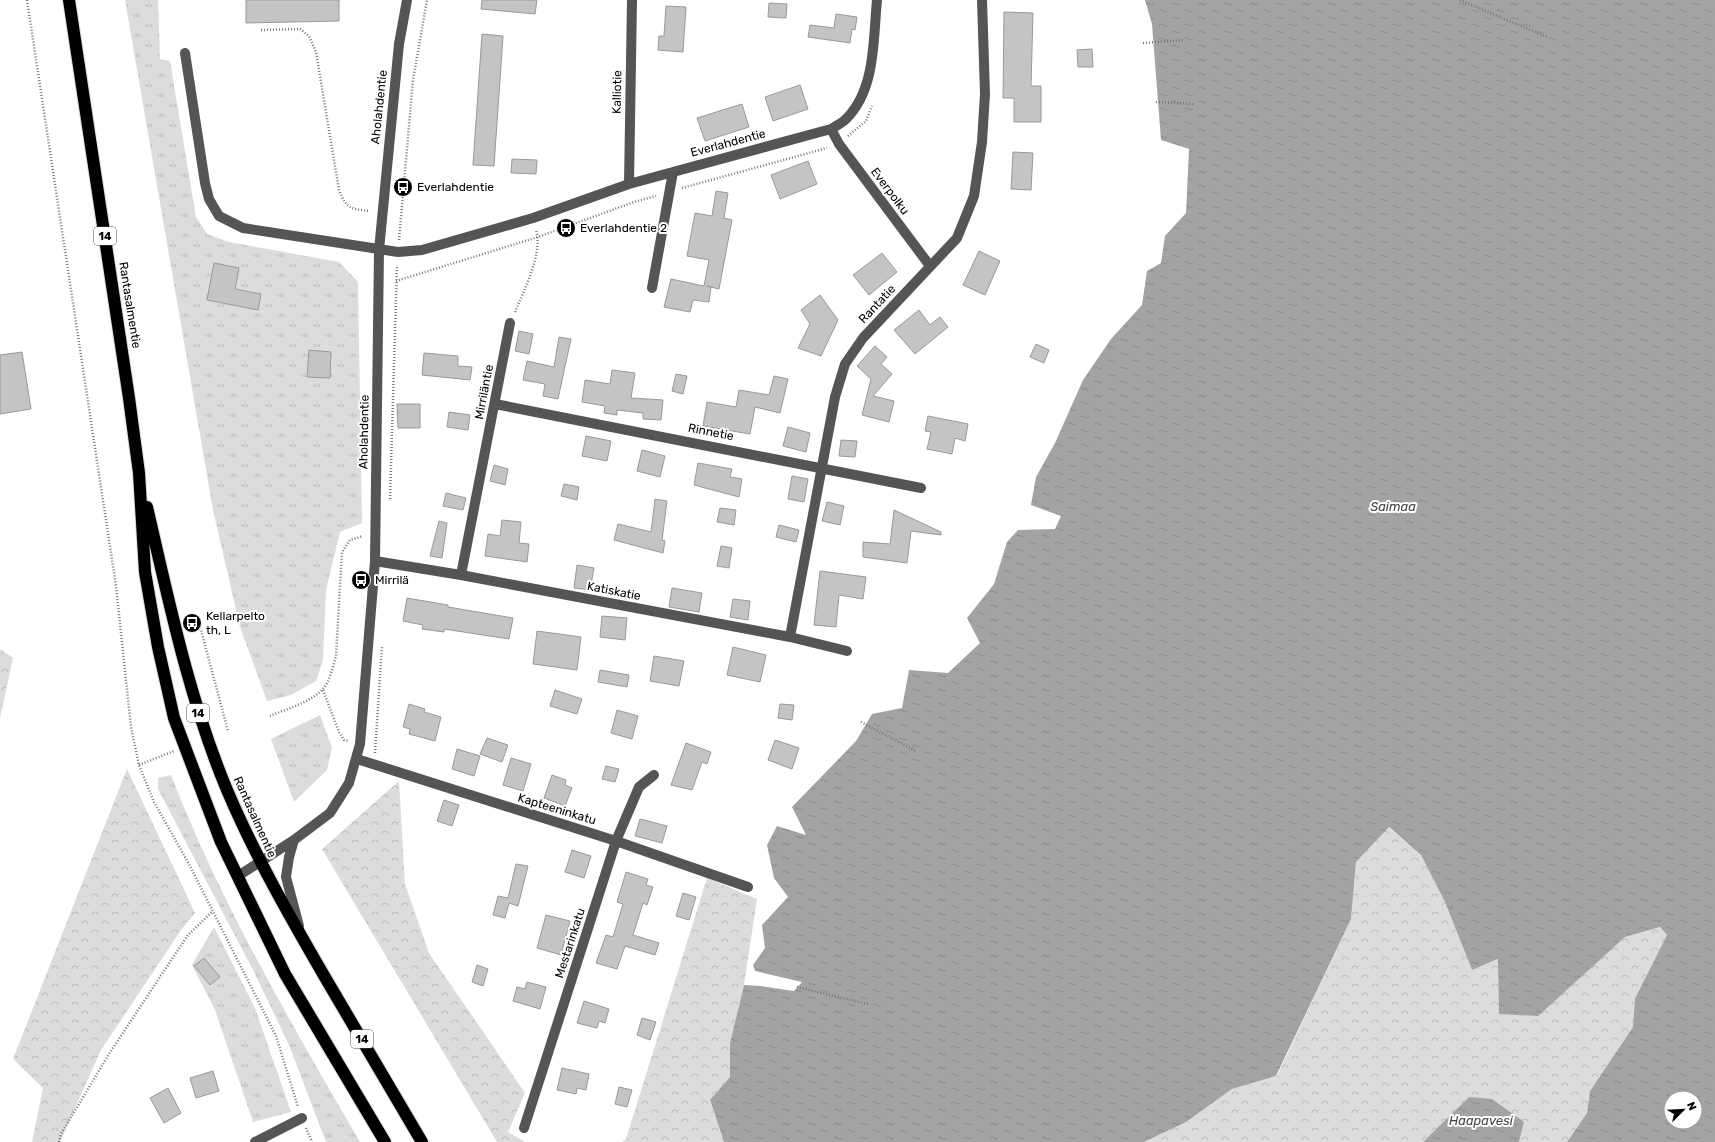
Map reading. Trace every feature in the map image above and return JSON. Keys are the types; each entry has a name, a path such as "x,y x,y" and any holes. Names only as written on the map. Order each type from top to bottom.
{"highway":[{"name":"Rantasalmentie","path":"69,0 130,398 139,473 145,572 158,647 174,718 221,842 285,974 382,1139"},
{"name":"Rantasalmentie","path":"139,473 169,602 198,714 227,790 260,862 282,905 422,1142"}],"street":[{"name":"Aholahdentie","path":"238,876 294,840 330,813 348,783 357,759 360,744 375,561 379,250 399,44 407,0"},
{"name":"Kalliotie","path":"629,184 632,0"},
{"name":"Everlahdentie","path":"185,53 205,182 209,199 219,216 243,228 398,252 422,250 533,218 629,184 831,129 845,120 858,104 866,87 871,60 878,0"},
{"name":"Rantatie","path":"790,637 835,397 845,364 863,338 957,238 974,196 982,142 985,94 982,0"},
{"name":"Everpolku","path":"831,129 839,144 930,266"},
{"path":"652,288 674,172"},
{"name":"Mirriläntie","path":"461,575 510,323"},
{"name":"Rinnetie","path":"495,404 822,467 921,488"},
{"name":"Katiskatie","path":"375,561 461,575 790,637 847,651"},
{"name":"Kapteeninkatu","path":"357,759 616,841 748,887"},
{"name":"Mestarinkatu","path":"524,1128 616,841 639,787 654,775"},
{"path":"294,840 288,857 286,877 302,937"},
{"path":"255,1142 302,1118"}],"path":[{"path":"27,0 116,586 131,727 139,765 154,802 213,911 276,1036 302,1118 312,1142"},
{"path":"390,506 400,215 413,80 427,0"},
{"path":"1460,0 1547,37"},
{"path":"261,30 300,29 309,36 316,52 339,190 344,202 353,209 400,215"},
{"path":"1143,43 1184,40"},
{"path":"1156,102 1194,104"},
{"path":"510,323 533,266 538,237 533,218"},
{"path":"270,716 299,704 323,690 332,672 336,656 342,552 350,540 364,536 375,536"},
{"path":"192,623 201,630 228,731"},
{"path":"373,765 376,748 382,642"},
{"path":"323,690 339,732 344,740 376,748"},
{"path":"861,722 916,751"},
{"path":"139,765 180,749"},
{"path":"59,1142 61,1134 109,1054 188,935 213,911"},
{"path":"797,987 868,1004"}],"green space":[{"path":"125,0 158,0 160,59 170,61 196,217 207,234 229,242 339,262 358,282 362,523 340,532 326,590 323,660 316,681 291,695 267,701 240,627 213,510"},
{"path":"0,649 13,658 0,718"},
{"path":"320,715 332,748 327,770 294,802 271,739"},
{"path":"127,769 195,913 181,930 101,1050 60,1142 32,1142 43,1088 13,1059"},
{"path":"171,775 212,870 258,962 308,1053 360,1142 326,1142 289,1045 254,972 158,789 158,778"},
{"path":"399,781 405,884 429,953 525,1093 508,1132 525,1142 497,1142 322,849"},
{"path":"1388,827 1421,855 1445,902 1472,970 1499,959 1607,953 1625,937 1660,927 1667,935 1635,997 1633,1027 1590,1091 1587,1113 1567,1142 1519,1142 1524,1122 1469,1097 1423,1142 1144,1142 1186,1122 1232,1089 1277,1076 1351,919 1356,862"},
{"path":"707,878 757,899 744,985 730,1043 730,1077 710,1101 724,1142 622,1142 626,1139"},
{"path":"214,927 255,1008 291,1112 253,1122 215,1010 192,965"}],"water":[{"name":"Saimaa","path":"1145,0 1715,0 1715,1142 1567,1142 1587,1113 1590,1091 1633,1027 1635,998 1667,935 1660,927 1625,937 1538,1016 1499,1014 1498,959 1472,970 1445,902 1421,855 1389,827 1356,862 1351,919 1276,1076 1232,1089 1186,1122 1144,1142 724,1142 710,1100 730,1077 730,1043 744,985 794,991 802,982 755,971 753,965 765,948 762,925 788,897 774,878 767,845 777,826 806,835 792,807 856,741 872,714 902,708 909,670 948,673 980,643 967,618 994,584 1007,542 1018,530 1055,529 1061,516 1031,505 1036,477 1055,443 1083,380 1111,339 1142,305 1147,271 1161,263 1165,236 1186,213 1189,149 1161,140 1152,24"},
{"name":"Haapavesi","path":"1469,1097 1492,1099 1524,1122 1519,1142 1423,1142"}],"building":[{"path":"246,0 339,0 339,21 246,23"},
{"path":"482,0 537,0 535,14 481,9"},
{"path":"769,3 787,4 786,18 768,17"},
{"path":"666,6 686,7 683,52 658,50 659,36 664,36"},
{"path":"1004,12 1033,13 1031,86 1041,86 1041,122 1014,122 1014,98 1003,98"},
{"path":"836,14 857,17 855,30 852,29 850,43 808,37 810,25 834,28"},
{"path":"482,34 503,36 494,166 473,165"},
{"path":"1092,49 1093,67 1078,67 1077,50"},
{"path":"800,85 808,109 773,121 765,97"},
{"path":"742,104 749,127 705,141 697,118"},
{"path":"1013,152 1033,153 1031,190 1011,189"},
{"path":"512,159 537,160 536,174 511,173"},
{"path":"808,161 817,184 780,199 771,175"},
{"path":"716,191 728,193 724,218 732,220 719,289 711,287 709,302 693,300 690,312 664,307 671,279 704,286 709,260 687,256 695,213 712,216"},
{"path":"979,251 1000,261 985,295 963,285"},
{"path":"882,253 897,272 869,295 853,275"},
{"path":"214,263 239,268 235,289 261,294 258,310 207,300"},
{"path":"820,295 838,320 821,356 798,348 810,324 801,310"},
{"path":"919,310 930,325 940,317 948,327 915,354 894,330"},
{"path":"519,331 533,334 529,354 515,351"},
{"path":"559,337 571,339 558,399 543,396 545,384 523,380 527,361 554,367"},
{"path":"1036,344 1049,350 1044,363 1030,357"},
{"path":"875,346 887,357 881,364 892,374 873,396 894,401 889,422 862,415 871,379 857,366"},
{"path":"309,350 331,352 330,378 307,377"},
{"path":"22,352 31,409 0,414 0,355"},
{"path":"424,353 458,356 458,366 472,367 470,380 422,375"},
{"path":"612,370 635,373 631,398 663,400 661,420 643,419 643,413 617,410 617,415 604,413 605,406 582,402 585,380 610,384"},
{"path":"676,374 687,376 683,394 672,391"},
{"path":"774,376 788,379 780,413 755,407 750,434 703,426 707,402 736,407 739,390 769,395"},
{"path":"397,404 420,404 420,428 398,428"},
{"path":"449,412 470,415 468,430 447,427"},
{"path":"928,416 968,424 965,441 955,438 952,454 927,449 931,432 925,431"},
{"path":"788,427 810,433 806,452 783,446"},
{"path":"586,436 611,441 607,461 582,456"},
{"path":"841,440 857,441 855,457 839,456"},
{"path":"642,450 665,456 660,477 637,471"},
{"path":"698,463 732,469 730,477 742,479 739,497 694,485"},
{"path":"494,465 508,469 505,485 490,481"},
{"path":"792,476 808,479 804,502 788,499"},
{"path":"564,484 579,487 577,500 561,496"},
{"path":"446,493 466,498 463,510 443,506"},
{"path":"655,499 667,501 662,540 665,541 663,553 614,540 618,524 651,532"},
{"path":"827,502 844,506 840,525 822,521"},
{"path":"720,508 736,510 734,525 717,522"},
{"path":"894,510 941,532 941,535 911,531 907,563 863,557 863,542 890,544"},
{"path":"502,520 521,522 519,543 529,544 527,562 485,556 488,534 500,536"},
{"path":"439,521 447,523 442,558 430,556"},
{"path":"779,525 799,530 796,542 776,537"},
{"path":"721,546 732,548 729,568 717,566"},
{"path":"577,565 594,568 590,590 574,588"},
{"path":"820,571 866,577 863,599 839,595 836,627 814,625"},
{"path":"672,588 702,593 699,612 669,607"},
{"path":"407,598 448,605 448,607 513,618 509,639 444,629 444,632 422,629 423,625 403,621"},
{"path":"733,599 750,601 748,620 730,617"},
{"path":"602,616 627,618 625,640 600,637"},
{"path":"537,631 581,637 577,670 533,664"},
{"path":"733,647 766,655 760,682 727,675"},
{"path":"654,656 684,661 679,686 650,681"},
{"path":"600,670 629,675 627,687 598,682"},
{"path":"555,690 582,699 577,714 550,706"},
{"path":"409,704 425,709 424,712 441,717 435,741 409,734 410,729 403,727"},
{"path":"780,704 794,705 792,720 778,718"},
{"path":"617,710 638,716 632,739 611,733"},
{"path":"487,738 508,745 502,762 480,754"},
{"path":"775,740 799,748 792,769 768,760"},
{"path":"686,743 711,752 707,764 702,762 692,790 671,785"},
{"path":"457,749 480,756 474,776 452,769"},
{"path":"511,758 531,764 523,791 503,785"},
{"path":"606,766 619,769 615,782 602,779"},
{"path":"552,775 566,780 565,785 572,788 565,806 544,798"},
{"path":"444,800 459,805 452,826 437,821"},
{"path":"640,819 667,826 662,843 635,836"},
{"path":"572,850 591,856 584,878 565,872"},
{"path":"516,864 528,866 518,906 509,903 505,918 493,915 498,896 508,898"},
{"path":"626,872 648,879 646,885 653,887 647,905 643,903 633,935 659,943 655,955 625,946 617,969 596,963 606,935 613,937 623,904 617,902"},
{"path":"683,893 696,897 689,920 676,916"},
{"path":"546,915 570,921 561,955 537,948"},
{"path":"204,958 220,977 210,985 194,966"},
{"path":"477,965 488,969 483,986 472,982"},
{"path":"527,982 546,987 540,1009 513,1001 517,987 525,989"},
{"path":"584,1001 609,1009 605,1023 599,1021 597,1028 577,1023"},
{"path":"642,1018 656,1022 650,1040 637,1035"},
{"path":"562,1068 589,1074 586,1090 577,1088 576,1094 557,1090"},
{"path":"213,1071 219,1091 196,1098 190,1078"},
{"path":"619,1087 632,1090 627,1107 615,1104"},
{"path":"168,1088 181,1113 164,1123 150,1098"}],"place":[{"name":"Everlahdentie","path":"403,187"},
{"name":"Everlahdentie 2","path":"566,228"},
{"name":"Mirrilä","path":"361,580"},
{"name":"Kellarpelto th, L","path":"192,623"}]}
